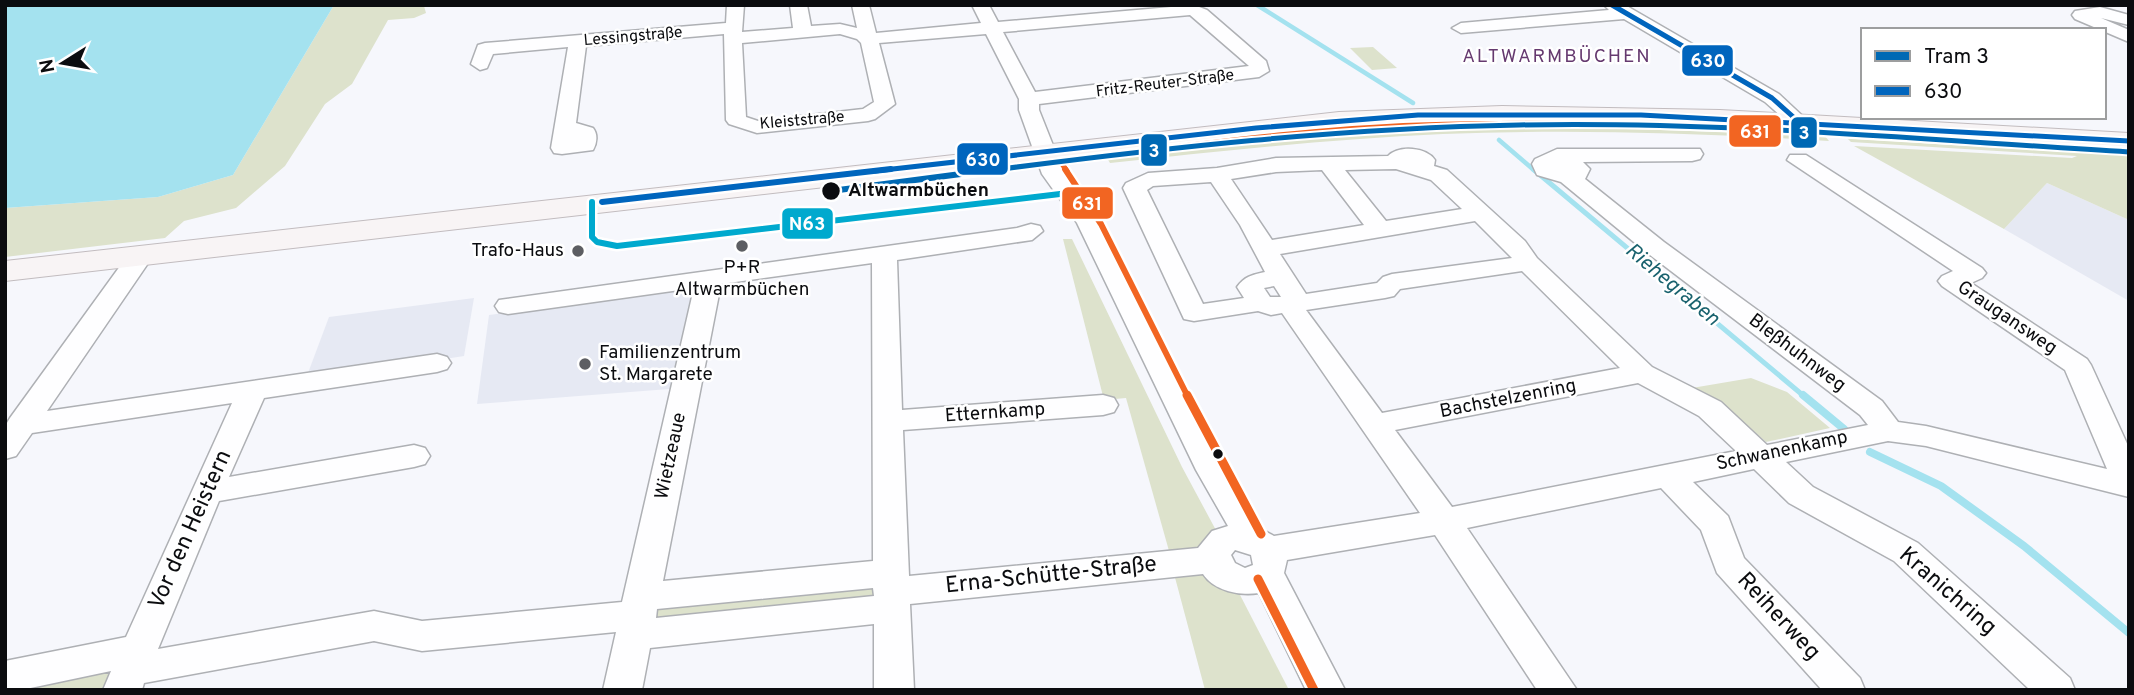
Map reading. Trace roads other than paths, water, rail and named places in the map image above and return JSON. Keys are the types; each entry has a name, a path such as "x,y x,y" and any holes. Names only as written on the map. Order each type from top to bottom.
{"main road":[{"path":"5,271 1256,128 1418,115 1595,114 1799,122 2129,141"}],"street":[{"path":"733,33 736,5"},
{"path":"798,5 803,32"},
{"path":"860,5 866,37 992,27"},
{"path":"980,5 1029,99 1029,110 1053,174 1089,222 1212,470 1244,557 1307,654 1326,690"},
{"path":"1461,28 1619,9 1772,99 1799,122"},
{"name":"Fritz-Reuter-Straße","path":"992,27 1192,10 1201,14 1259,65 1259,71 1029,99"},
{"path":"2129,20 2107,13 2081,15 2129,37"},
{"name":"Lessingstraße","path":"482,56 492,42 535,38 534,45 840,29 866,37"},
{"name":"Kleiststraße","path":"733,33 736,120 757,127 876,109 866,37"},
{"path":"566,127 571,74 578,41"},
{"name":"Bleßhuhnweg","path":"1692,154 1555,156 1563,169 1655,247 1871,408 1888,430"},
{"name":"Graugansweg","path":"1798,160 1973,273 1951,281 2077,365 2129,485"},
{"path":"1328,163 1380,229"},
{"path":"1528,263 1392,282 1385,290 1282,296 1194,313 1134,188 1148,180 1276,165 1408,165 1439,175 1516,246 1528,263 1642,373 1710,408 1762,456"},
{"path":"1217,174 1252,225 1282,296 1444,521 1558,690"},
{"path":"1264,249 1478,213"},
{"path":"508,306 1023,235 1031,231"},
{"path":"884,254 888,303 887,421 894,690"},
{"path":"13,437 140,256"},
{"name":"Wietzeaue","path":"622,690 709,278"},
{"path":"13,437 253,390 437,362"},
{"name":"Bachstelzenring","path":"1375,424 1642,373"},
{"name":"Vor den Heistern","path":"130,670 253,390"},
{"name":"Etternkamp","path":"887,421 1103,405"},
{"name":"Schwanenkamp","path":"1244,557 1444,521 1888,430 1926,436 2129,485"},
{"path":"206,492 414,456"},
{"name":"Kranichring","path":"1762,456 1801,495 1906,552 2056,690"},
{"name":"Reiherweg","path":"1667,475 1716,525 1729,564 1846,690"},
{"name":"Erna-Schütte-Straße","path":"5,677 130,670 374,626 422,636 1244,557"}],"water":[{"path":"5,5 334,5 233,175 158,197 5,208"}],"waterway":[{"name":"Riehegraben","path":"1257,5 1413,103"},
{"name":"Riehegraben","path":"1499,140 1535,171"},
{"name":"Riehegraben","path":"1533,169 1805,397"},
{"name":"Riehegraben","path":"1803,395 1844,429"},
{"name":"Riehegraben","path":"1870,452 1941,486 2024,546 2129,633"}],"tram line":[{"name":"3","path":"831,191 1208,144 1436,127 1609,125 1696,128 2129,152"}],"place":[{"name":"Altwarmbüchen","path":"831,191"},
{"name":"P+R Altwarmbüchen","path":"742,246"},
{"name":"Trafo-Haus","path":"578,251"},
{"name":"Familienzentrum St. Margarete","path":"585,364"}],"district":[{"name":"ALTWARMBÜCHEN","path":"1557,57"}]}
